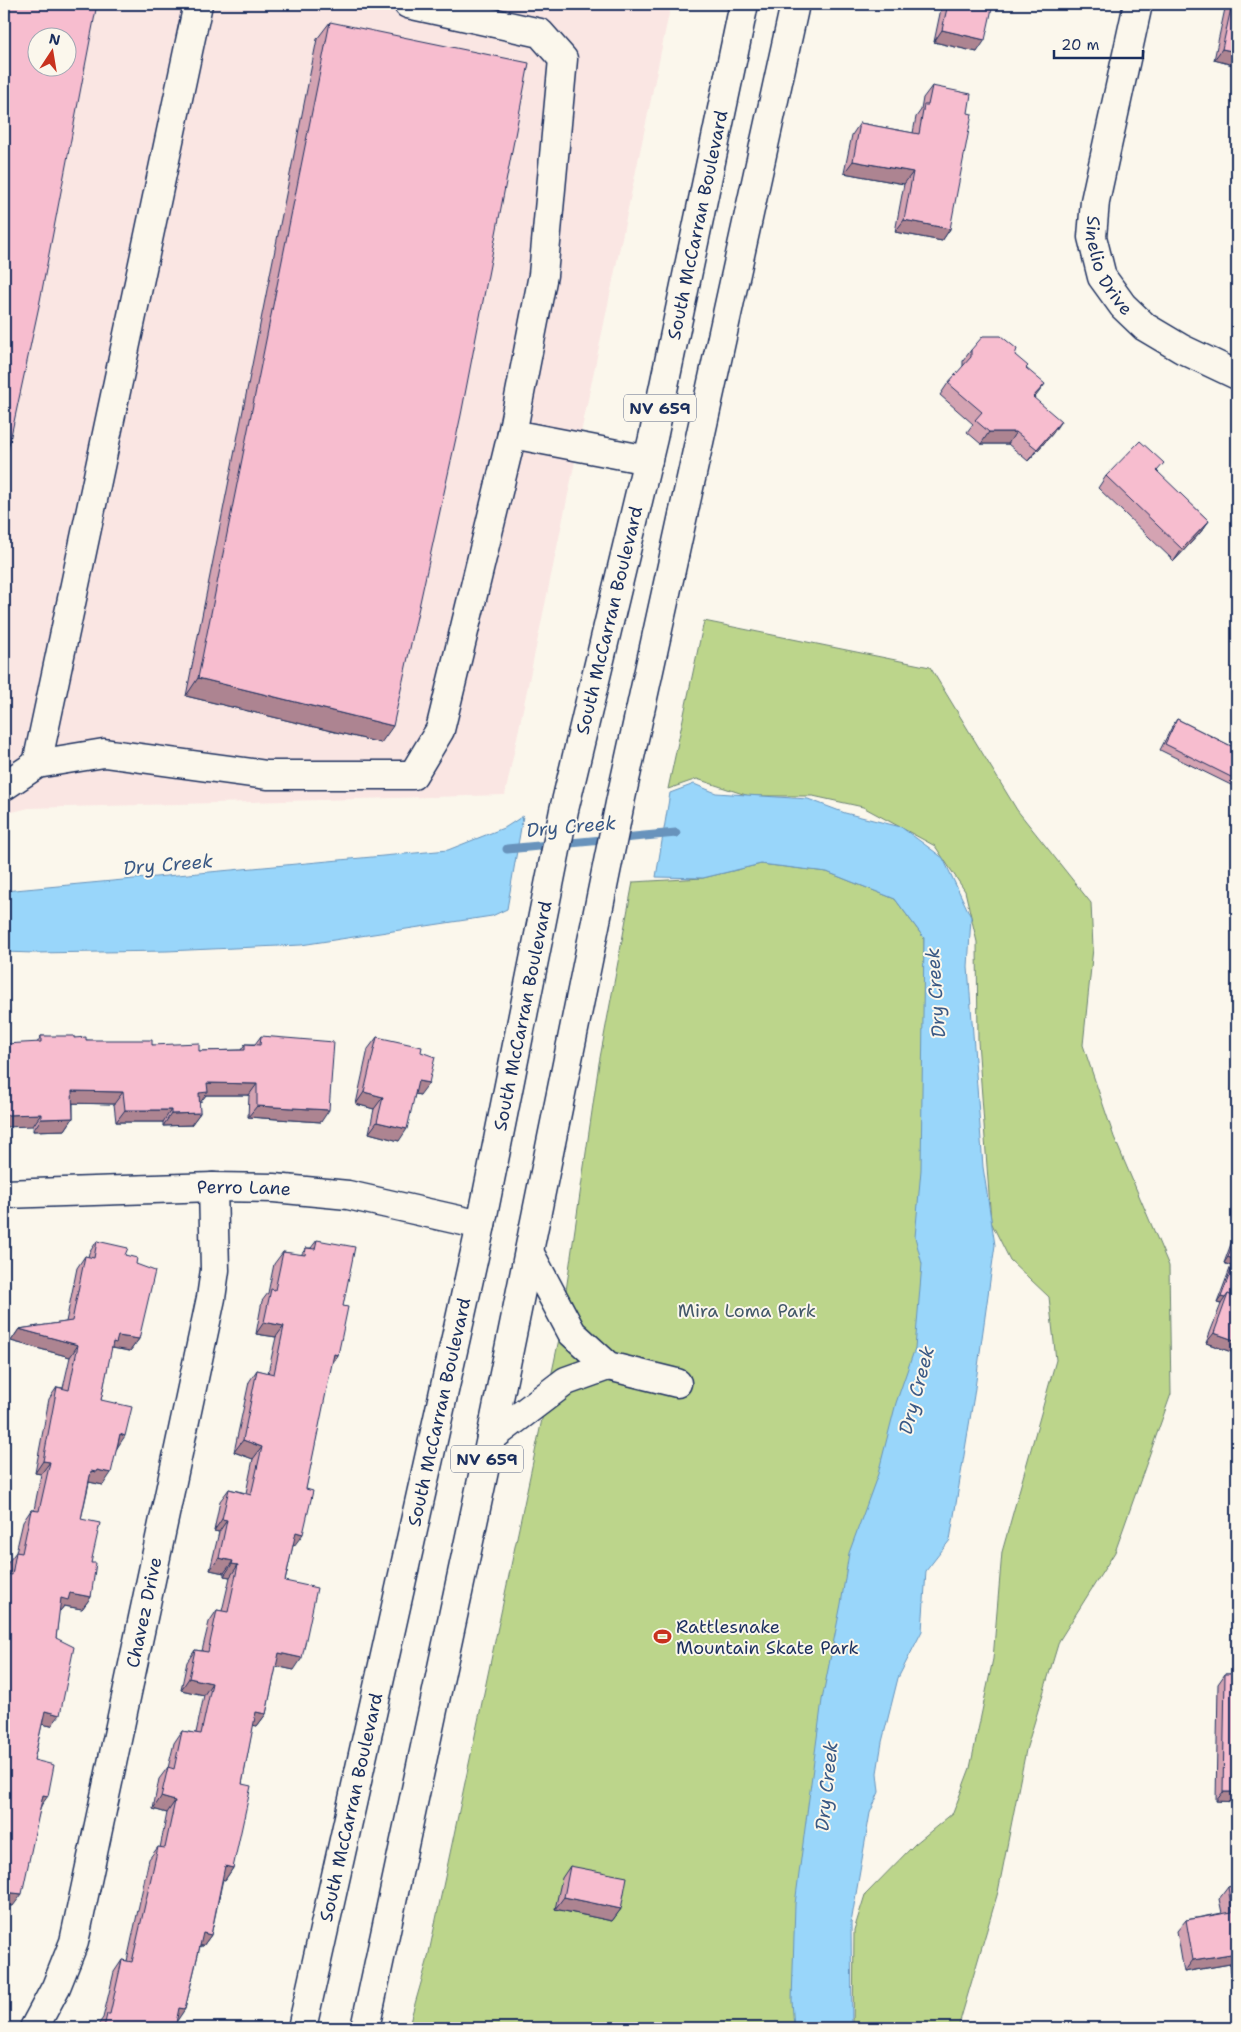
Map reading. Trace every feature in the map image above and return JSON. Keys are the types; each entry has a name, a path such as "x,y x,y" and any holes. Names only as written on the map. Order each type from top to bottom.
{"main road":[{"path":"37,764 198,4"},
{"path":"4,786 37,764 104,753 267,775 413,775 440,730 512,434 542,275 563,59 540,33 408,4"},
{"name":"South McCarran Boulevard","path":"302,2028 481,1225 564,810 648,460 744,4"},
{"name":"NV 659","path":"365,2028 491,1438 621,798 795,4"},
{"name":"Sinelio Drive","path":"1138,4 1096,201 1092,236 1102,277 1123,306 1145,327 1182,349 1237,375"},
{"path":"512,434 648,460"},
{"name":"Perro Lane","path":"4,1194 213,1187 274,1188 348,1195 481,1225"},
{"name":"Chavez Drive","path":"34,2028 56,1987 74,1942 209,1308 215,1270 213,1187"},
{"path":"529,1252 572,1333 608,1366 677,1383"},
{"path":"491,1438 566,1381 608,1366"}],"shaded area":[{"path":"4,4 671,4 505,795 29,808 4,814"}],"green space":[{"path":"704,621 930,667 1017,810 1091,903 1093,948 1083,1045 1114,1137 1169,1266 1171,1394 1115,1552 1059,1641 1026,1750 998,1892 958,2028 853,2028 854,1930 865,1895 915,1844 953,1813 970,1768 993,1659 1002,1552 1056,1360 1049,1297 1010,1260 991,1222 978,1041 977,942 965,891 935,846 863,807 813,796 749,796 697,779 668,789"},
{"name":"Mira Loma Park","path":"761,864 827,872 895,899 924,938 928,1327 796,2028 408,2028 427,1962 559,1339 599,1063 633,882 703,878"}],"water":[{"path":"694,784 716,793 808,799 845,813 901,827 943,858 971,917 968,967 983,1167 995,1245 974,1395 950,1540 926,1571 922,1631 898,1678 882,1742 877,1773 879,1792 870,1813 851,1923 852,2028 794,2028 792,2001 795,1904 822,1700 849,1553 878,1474 896,1403 915,1348 922,1264 915,1237 921,1170 924,938 895,899 827,872 761,864 703,878 656,877 670,793"},
{"path":"523,816 507,909 492,916 301,945 167,951 4,952 4,891 448,850 506,827"}],"building":[{"path":"4,4 97,4 39,306 4,468"},
{"path":"948,4 993,4 985,40 942,30"},
{"path":"1232,4 1237,4 1237,52 1222,49"},
{"path":"330,22 529,63 461,415 393,726 198,678"},
{"path":"932,86 971,94 968,113 972,114 950,229 904,220 913,172 853,161 860,123 919,134 924,105 928,105"},
{"path":"983,336 1001,336 1017,349 1015,355 1028,366 1026,368 1045,384 1033,397 1061,421 1037,449 1016,432 989,432 975,420 982,412 948,383 971,357 971,350"},
{"path":"1140,441 1164,463 1157,471 1209,521 1182,549 1106,476"},
{"path":"1177,719 1237,749 1237,780 1165,744"},
{"path":"41,1036 86,1037 86,1040 152,1040 152,1045 199,1043 199,1051 245,1050 245,1044 260,1045 261,1036 334,1042 329,1110 257,1106 257,1084 207,1083 208,1092 199,1093 200,1113 171,1114 171,1110 125,1110 123,1092 72,1091 73,1118 41,1119 41,1114 4,1115 4,1044 41,1042"},
{"path":"377,1037 422,1047 421,1052 435,1057 429,1083 418,1081 407,1129 377,1122 383,1097 364,1092"},
{"path":"1237,1231 1237,1298 1228,1294 1225,1298 1221,1297 1235,1260 1228,1257"},
{"path":"317,1240 355,1247 343,1306 348,1307 338,1355 334,1354 306,1489 313,1491 303,1534 296,1532 285,1581 317,1588 302,1658 279,1653 266,1714 256,1712 242,1784 251,1786 233,1868 225,1866 211,1935 203,1933 185,2009 179,2008 175,2028 104,2028 107,2014 110,2014 122,1960 132,1962 158,1847 165,1848 175,1801 161,1797 168,1767 174,1769 182,1731 201,1734 212,1683 189,1678 195,1650 208,1652 217,1610 228,1612 238,1565 232,1564 233,1561 219,1558 227,1520 222,1519 229,1489 251,1495 262,1447 243,1440 257,1370 274,1374 284,1326 264,1322 271,1289 275,1290 283,1252 305,1255 306,1248 315,1249"},
{"path":"97,1241 128,1248 125,1255 137,1258 136,1264 155,1271 139,1339 118,1336 116,1343 113,1342 101,1400 132,1407 125,1436 120,1434 111,1473 97,1470 96,1472 91,1471 81,1519 100,1523 91,1563 96,1563 91,1597 70,1593 68,1600 61,1598 56,1638 74,1647 60,1715 45,1711 34,1760 54,1765 48,1796 43,1795 22,1894 4,1892 4,1638 6,1630 4,1629 4,1594 7,1574 12,1575 16,1552 22,1553 31,1510 39,1511 50,1462 43,1461 57,1387 69,1390 78,1345 19,1329 72,1321 85,1256 94,1258"},
{"path":"1228,1294 1237,1298 1237,1341 1214,1333"},
{"path":"1225,1674 1237,1674 1237,1792 1223,1792"},
{"path":"570,1866 627,1877 621,1909 564,1897"},
{"path":"1237,1885 1237,1953 1193,1960 1186,1920 1232,1912 1228,1887"}],"waterway":[{"name":"Dry Creek","path":"507,849 676,833"}],"place":[{"name":"Rattlesnake Mountain Skate Park","path":"662,1637"}]}
